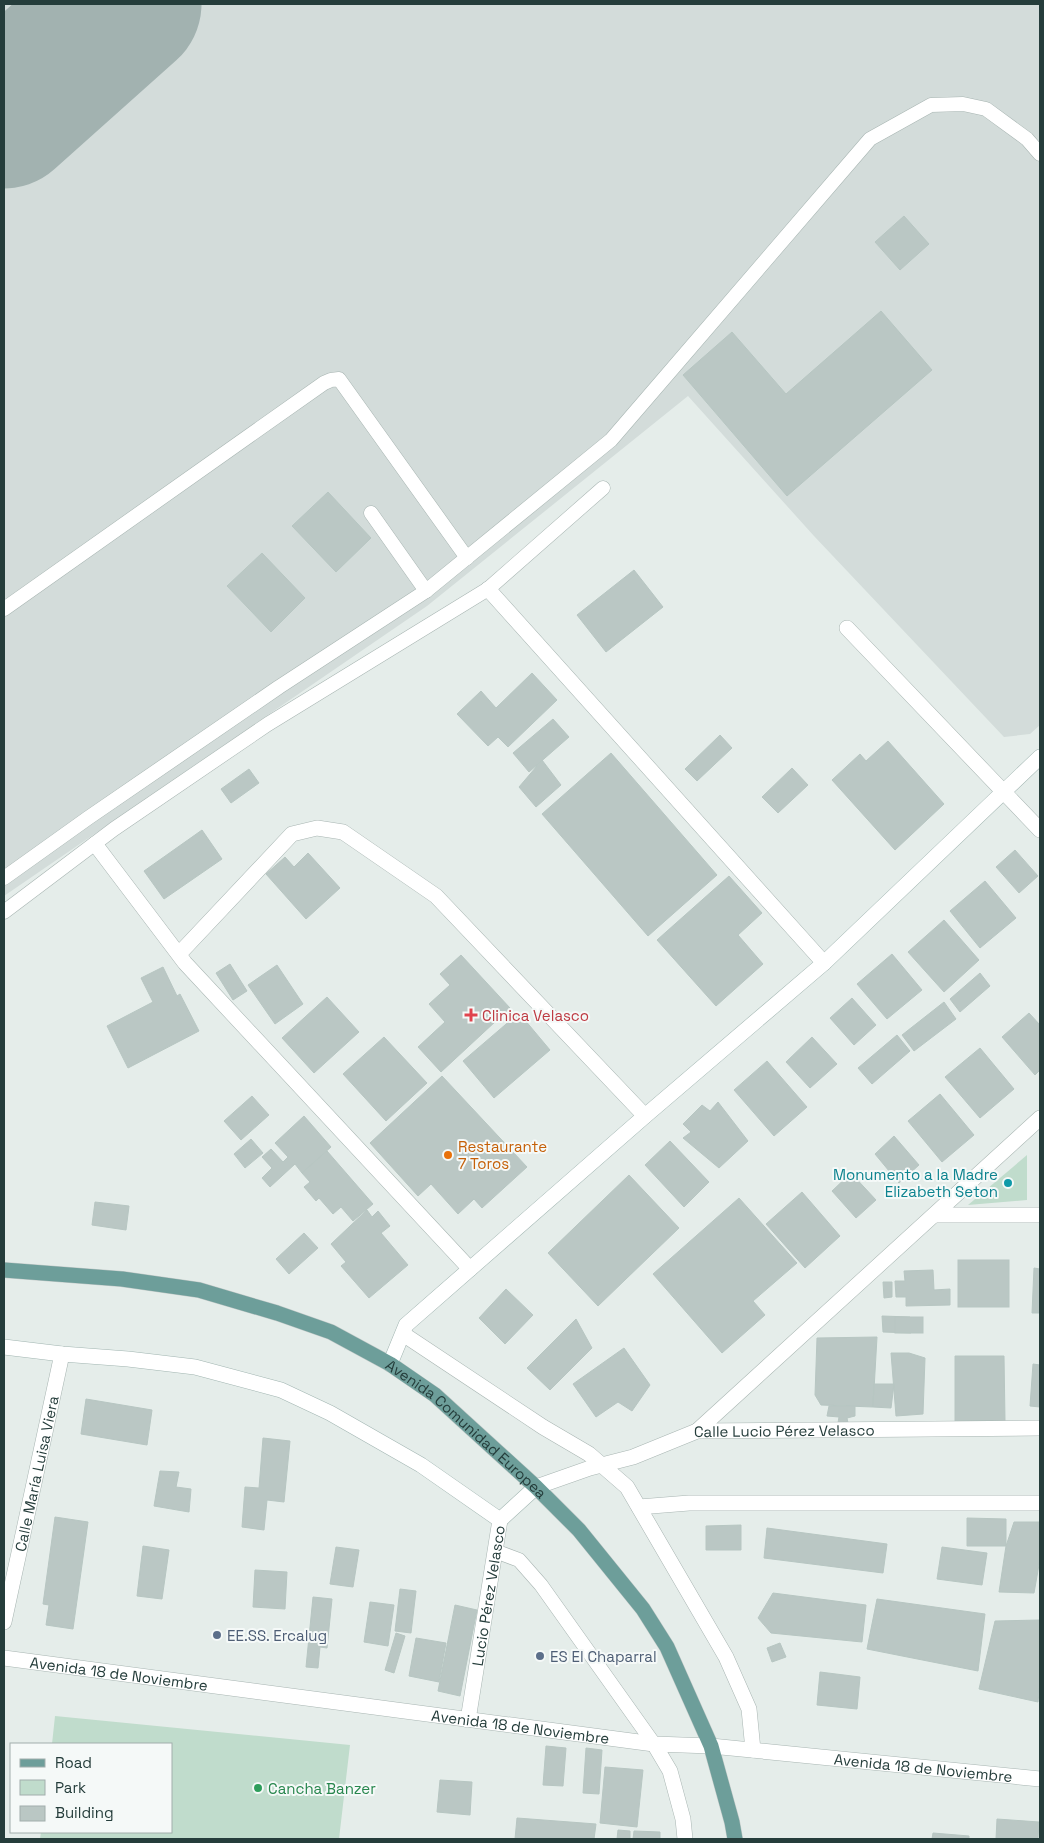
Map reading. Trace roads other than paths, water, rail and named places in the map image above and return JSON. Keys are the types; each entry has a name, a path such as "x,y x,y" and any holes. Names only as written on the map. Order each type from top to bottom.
{"main road":[{"name":"Avenida Comunidad Europea","path":"4,1270 122,1280 199,1290 276,1312 330,1332 390,1364 435,1395 536,1487 579,1530 643,1609 667,1647 712,1746 735,1839"}],"street":[{"path":"488,589 824,963"},
{"path":"847,628 1004,790 1040,830"},
{"path":"390,1364 406,1325 645,1116 824,963 1040,757"},
{"path":"179,954 292,834 317,828 343,832 436,896 645,1116"},
{"path":"95,844 179,954 470,1269"},
{"path":"698,1432 1040,1118"},
{"path":"936,1215 1040,1215"},
{"path":"403,1334 543,1427 589,1454 626,1487 639,1506 726,1657 749,1709 752,1750"},
{"path":"4,1347 195,1367 281,1390 330,1413 421,1465 500,1520"},
{"name":"Calle María Luisa Viera","path":"4,1622 62,1354"},
{"name":"Calle Lucio Pérez Velasco","path":"536,1487 602,1465 633,1457 698,1432 1040,1428"},
{"name":"Lucio Pérez Velasco","path":"468,1720 500,1520 536,1487"},
{"path":"639,1506 688,1503 1040,1503"},
{"name":"Avenida 18 de Noviembre","path":"4,1658 654,1744 712,1746 1040,1779"},
{"path":"654,1744 670,1771 683,1819 685,1839"}],"lane":[{"path":"4,878 271,692 426,591 611,440 870,139 931,105 963,104 986,109 1026,139 1040,154"},
{"path":"4,610 324,383 339,379 467,558"},
{"path":"4,912 95,844 268,724 488,589 603,488"},
{"path":"371,514 426,591"},
{"path":"495,1551 519,1560 541,1585 654,1744"}],"place":[{"name":"Clinica Velasco","path":"471,1015"},
{"name":"Restaurante 7 Toros","path":"448,1155"},
{"name":"Monumento a la Madre Elizabeth Seton","path":"1008,1183"},
{"name":"EE.SS. Ercalug","path":"217,1635"},
{"name":"ES El Chaparral","path":"540,1656"},
{"name":"Cancha Banzer","path":"258,1788"}]}
